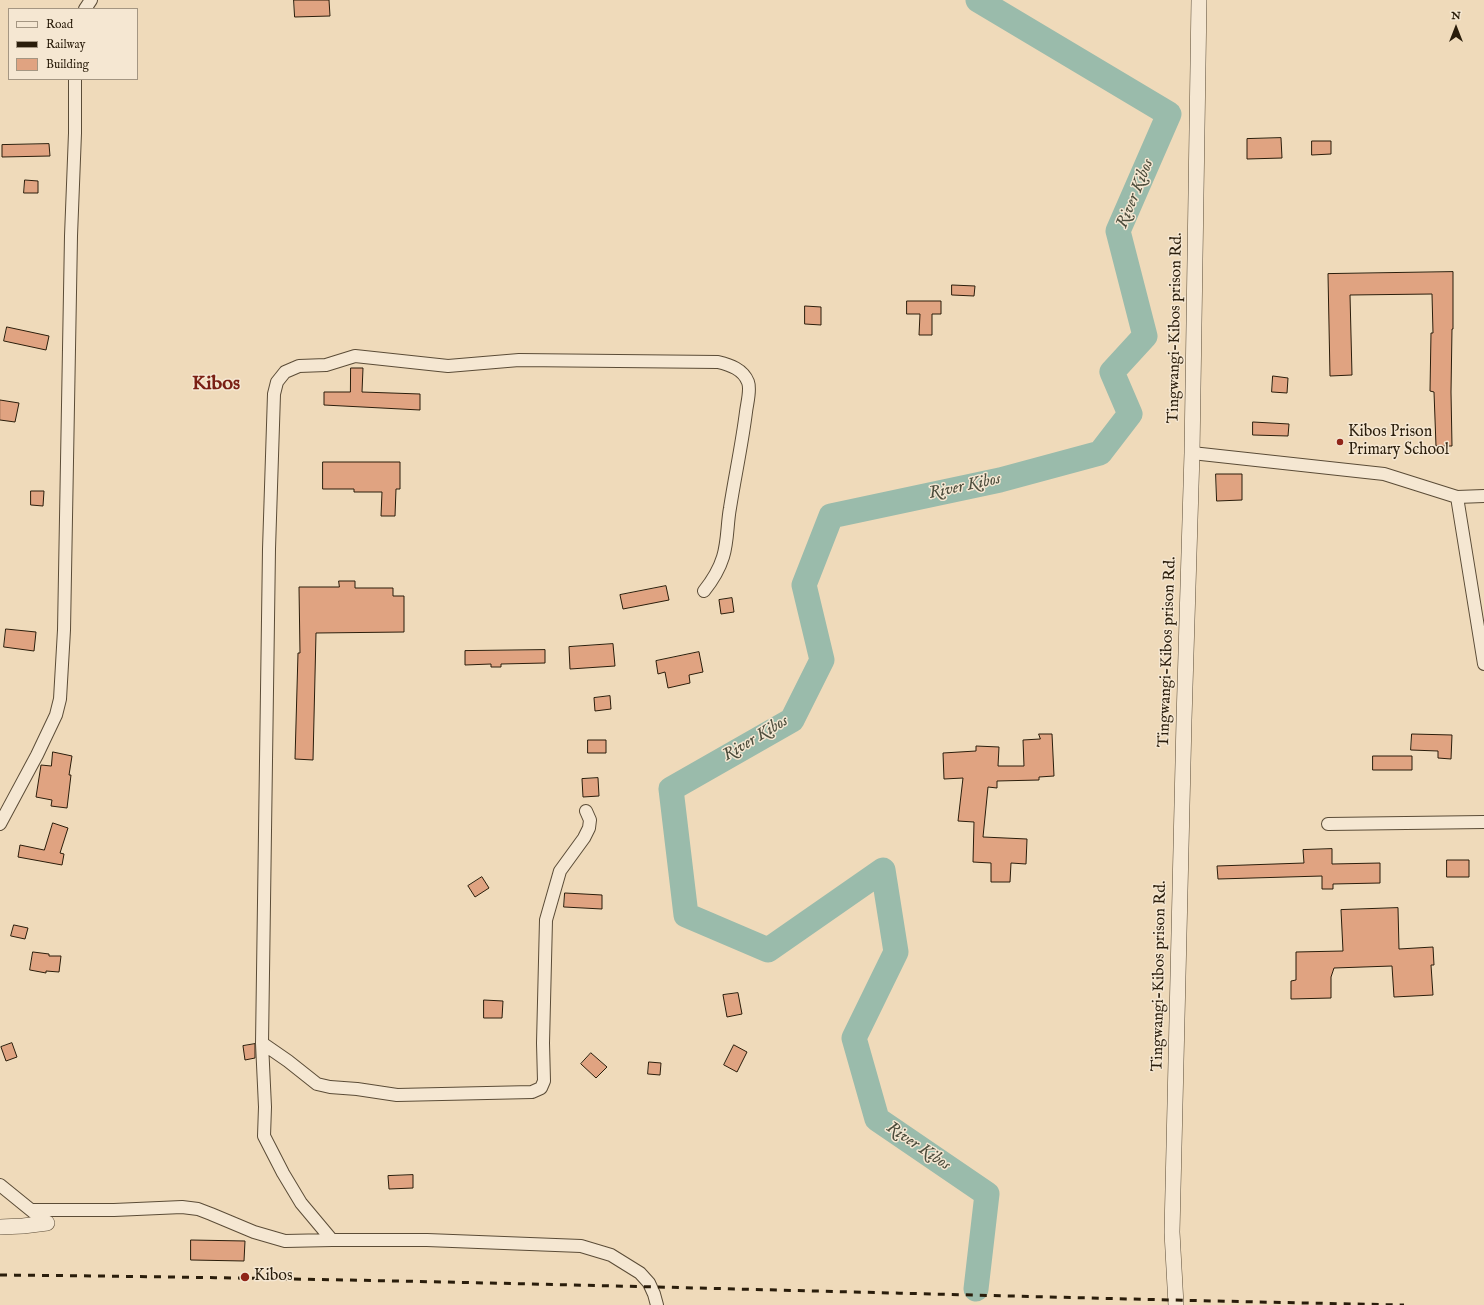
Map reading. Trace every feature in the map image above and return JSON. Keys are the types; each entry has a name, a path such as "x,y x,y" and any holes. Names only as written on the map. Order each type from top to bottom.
{"street":[{"name":"Tingwangi-Kibos prison Rd.","path":"1176,1305 1172,1232 1192,453 1199,0"},
{"path":"0,824 37,755 56,715 60,699 64,630 75,80"},
{"path":"332,1240 301,1203 283,1173 264,1136 265,1107 262,1043 269,549 273,402 277,382 285,372 299,366 326,365 356,356 448,366 519,360 718,362 732,366 741,372 748,382 749,390 746,415 738,471 730,509 725,549 719,567 704,591"},
{"path":"1192,453 1384,474 1457,497 1484,496"},
{"path":"1457,497 1484,664"},
{"path":"262,1043 317,1084 330,1087 357,1089 397,1095 532,1092 541,1088 544,1081 543,1042 546,920 560,871 584,838 589,828 590,820 586,811"},
{"path":"1328,824 1484,822"},
{"path":"0,1185 47,1223"},
{"path":"31,1210 114,1210 182,1207 198,1209 254,1232 285,1241 299,1242 332,1240 427,1240 582,1246 611,1255 640,1273 649,1283 657,1305"},
{"path":"0,1227 47,1223"}],"building":[{"path":"294,0 329,0 330,16 295,17"},
{"path":"1281,138 1282,158 1247,159 1247,139"},
{"path":"1312,141 1331,141 1331,154 1312,155"},
{"path":"49,144 50,156 2,157 2,145"},
{"path":"25,180 38,181 38,193 24,193"},
{"path":"1453,272 1451,392 1452,446 1436,446 1434,392 1430,391 1431,333 1433,333 1432,294 1350,295 1352,375 1330,376 1328,274"},
{"path":"952,285 975,286 974,296 952,295"},
{"path":"907,301 941,301 941,314 932,314 932,335 919,335 920,314 907,314"},
{"path":"805,306 821,307 821,325 805,324"},
{"path":"7,327 49,336 46,350 4,341"},
{"path":"351,368 363,368 362,392 420,394 420,410 324,405 324,392 350,392"},
{"path":"1273,376 1288,378 1287,393 1272,392"},
{"path":"0,400 19,403 15,422 0,420"},
{"path":"1253,422 1289,424 1288,436 1253,435"},
{"path":"323,462 400,462 400,489 396,489 395,516 381,516 382,492 354,492 354,489 323,489"},
{"path":"1216,474 1242,474 1242,500 1217,501"},
{"path":"31,491 44,491 43,506 31,505"},
{"path":"339,581 355,581 355,588 393,588 393,596 404,596 404,632 316,633 313,760 295,759 298,653 300,653 299,587 339,587"},
{"path":"666,586 669,600 623,609 620,595"},
{"path":"732,598 734,612 721,614 719,600"},
{"path":"6,629 36,632 34,651 4,647"},
{"path":"613,644 615,666 570,669 569,647"},
{"path":"545,650 545,663 501,664 501,667 491,667 491,664 465,665 465,651"},
{"path":"699,652 703,672 689,675 690,683 668,688 665,672 658,674 656,661"},
{"path":"610,696 611,709 595,711 594,698"},
{"path":"1039,734 1052,734 1054,776 1039,777 1039,780 997,781 997,788 988,787 983,837 1027,839 1026,864 1011,863 1010,882 991,882 991,863 973,862 974,822 958,821 963,778 944,779 943,753 976,751 976,746 999,747 998,766 1024,766 1023,740 1040,739"},
{"path":"1412,734 1452,735 1451,759 1438,758 1438,751 1411,750"},
{"path":"588,740 606,740 606,753 588,753"},
{"path":"53,752 72,756 67,808 51,806 52,800 36,797 41,765 51,766"},
{"path":"1373,756 1412,756 1412,770 1373,770"},
{"path":"598,778 599,796 583,797 582,779"},
{"path":"53,823 68,828 60,853 64,854 62,865 18,857 20,845 44,850"},
{"path":"1332,849 1332,864 1380,863 1380,883 1333,884 1333,889 1322,889 1322,876 1218,879 1217,866 1304,863 1303,850"},
{"path":"1447,860 1469,860 1469,877 1447,877"},
{"path":"482,877 489,888 475,897 468,886"},
{"path":"565,893 602,895 602,909 564,907"},
{"path":"1398,908 1399,949 1433,947 1434,965 1431,965 1433,995 1394,997 1392,966 1334,968 1331,977 1331,998 1291,999 1291,981 1296,980 1296,952 1343,951 1341,910"},
{"path":"14,925 28,928 25,939 11,936"},
{"path":"33,952 49,954 49,956 61,956 59,972 46,971 46,973 30,970"},
{"path":"738,993 742,1014 727,1017 723,995"},
{"path":"484,1000 503,1001 502,1018 484,1018"},
{"path":"12,1043 17,1057 6,1061 1,1047"},
{"path":"255,1044 255,1058 245,1060 243,1046"},
{"path":"734,1045 747,1052 737,1072 724,1065"},
{"path":"591,1053 607,1067 596,1078 581,1064"},
{"path":"649,1062 661,1063 660,1075 648,1074"},
{"path":"413,1175 413,1188 389,1189 388,1176"},
{"path":"191,1240 245,1241 244,1261 191,1260"}],"waterway":[{"name":"River Kibos","path":"976,1289 987,1194 877,1119 854,1038 896,952 883,870 768,950 686,915 671,789 792,720 822,660 804,585 831,516 1000,480 1100,453 1130,414 1112,372 1145,336 1118,231 1169,114 978,0"}],"railway":[{"path":"0,1275 351,1280 1404,1305"}],"place":[{"name":"Kibos Prison Primary School","path":"1340,442"},
{"name":"Kibos","path":"245,1277"}],"district":[{"name":"Kibos","path":"216,385"}]}
